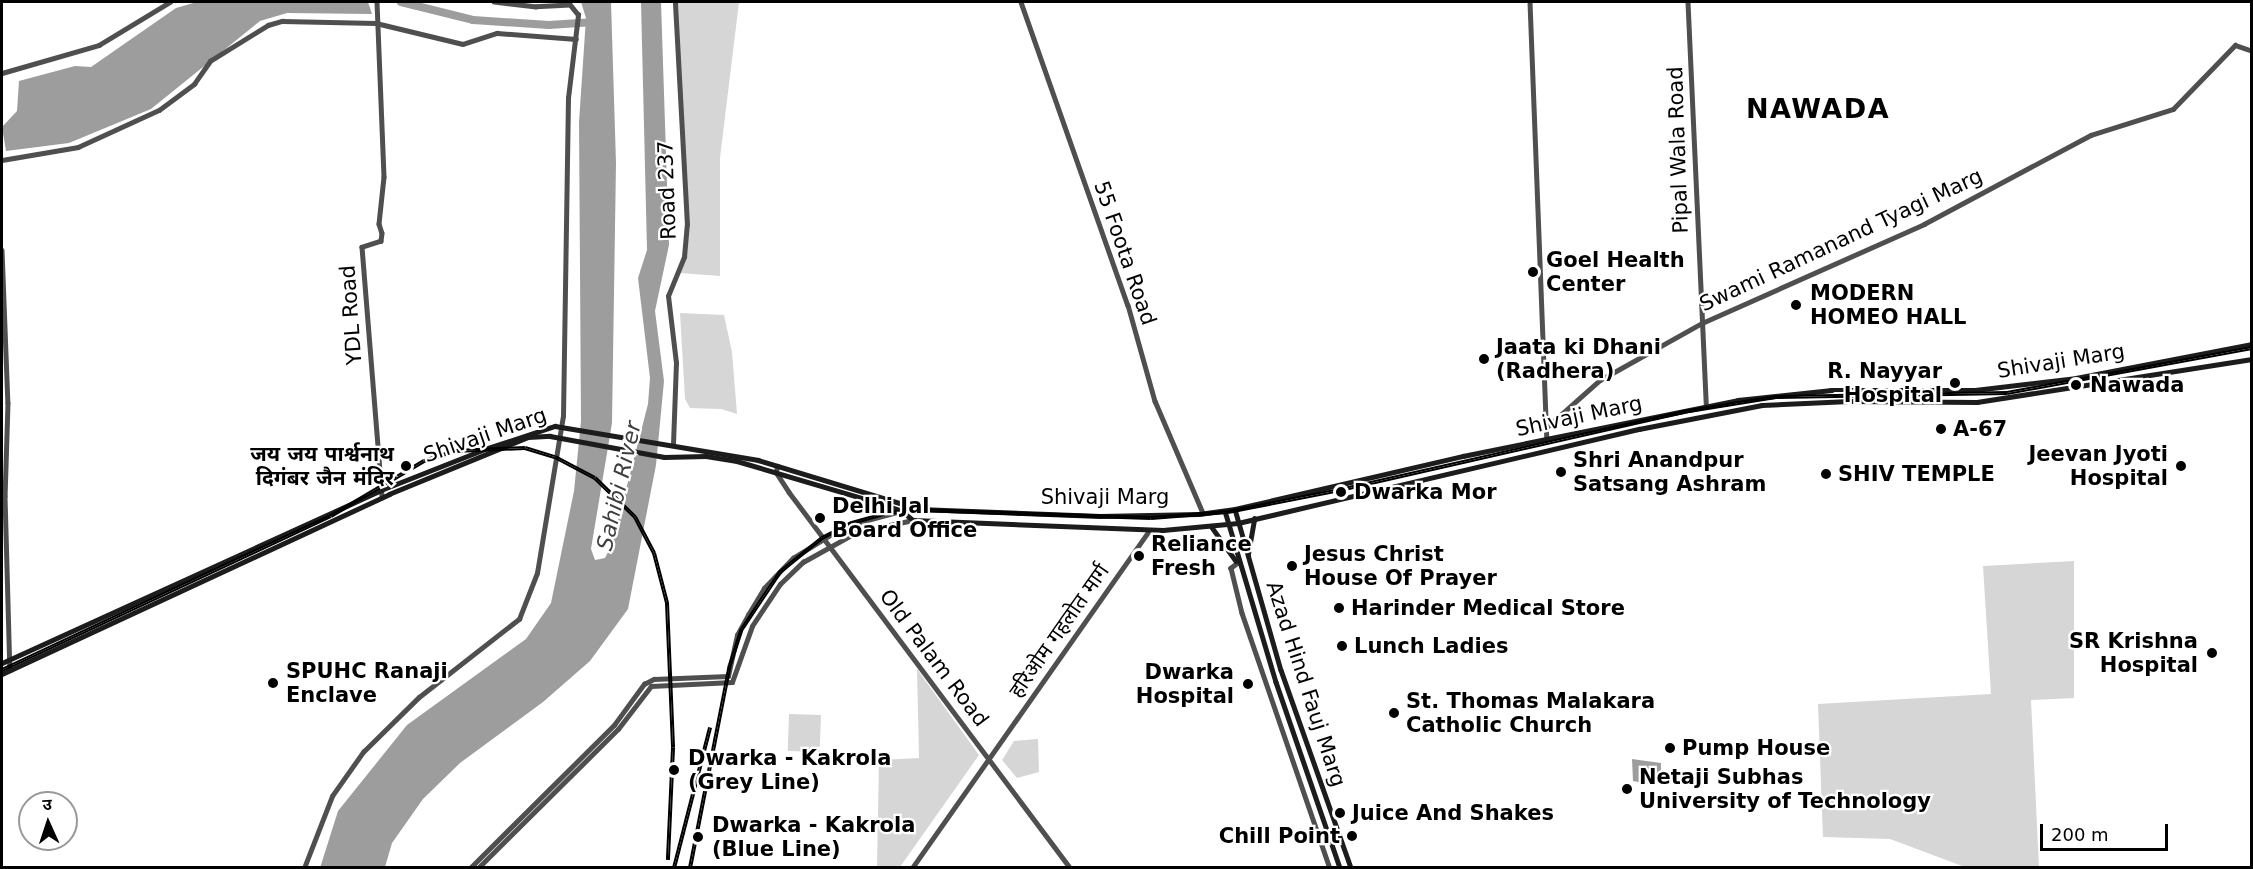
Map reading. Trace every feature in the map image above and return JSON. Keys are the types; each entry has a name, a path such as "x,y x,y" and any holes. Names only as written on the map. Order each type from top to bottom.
{"main road":[{"name":"Shivaji Marg","path":"2,663 381,490 484,448 562,426 674,444 777,469 919,509 1100,516 1203,513 1225,511 1706,405 1831,390 1975,390 2076,378 2252,344"},
{"name":"Shivaji Marg","path":"2,674 382,497 518,440 561,438 664,457 706,456 777,469 902,511 913,520 1149,531 1238,523 1509,459 1762,405 1977,402 2079,389 2252,359"},
{"path":"1915,402 1916,390"},
{"path":"1504,448 1509,459"},
{"path":"1490,451 1496,462"},
{"path":"902,511 919,509 925,520"},
{"name":"Azad Hind Fauj Marg","path":"1234,509 1281,670 1351,867"},
{"name":"Azad Hind Fauj Marg","path":"1225,511 1238,563 1340,867"},
{"path":"1247,555 1254,519"},
{"path":"1211,526 1238,563"}],"street":[{"path":"2,74 99,45 170,2"},
{"path":"304,867 332,796 370,744 419,698 513,625 526,608 546,530 561,438 567,361 568,98 579,15 570,5 536,7 494,2"},
{"name":"Road 237","path":"674,444 676,363 668,296 684,257 687,225 675,2"},
{"name":"55 Foota Road","path":"1021,2 1128,305 1155,401 1203,513"},
{"path":"1530,2 1547,439"},
{"name":"Pipal Wala Road","path":"1688,2 1706,405"},
{"name":"YDL Road","path":"377,3 376,23 384,177 379,224 382,234 381,241 362,247 382,497"},
{"path":"2,160 78,147 159,110 196,82 211,60 270,24 282,21 376,23 461,44 497,33 576,39"},
{"name":"Swami Ramanand Tyagi Marg","path":"1547,428 1600,380 1702,323 1924,224 2091,135 2173,109 2235,45 2252,51"},
{"path":"2,250 8,402 5,484 10,670"},
{"name":"Old Palam Road","path":"777,469 823,537 1070,867"},
{"path":"470,867 614,725 644,684 654,679 728,676 737,635 764,588 793,558 823,537 869,517 902,511"},
{"path":"478,867 618,729 651,686 732,682 752,626 780,584 803,562 830,545 880,525 913,520"},
{"name":"हरिओम गहलोत मार्ग","path":"912,867 1149,531"},
{"path":"1238,563 1231,568 1242,613 1330,867"},
{"path":"686,678 686,685"}],"shaded area":[{"path":"197,2 368,2 372,14 287,13 260,21 151,109 69,143 6,151 2,127 17,111 19,81 75,66 91,67 176,8"},
{"path":"581,2 611,2 616,163 612,423 591,549 595,560 605,558 612,544 648,404 650,378 638,278 647,250 641,2 661,2 669,245 655,311 664,381 656,465 628,609 590,661 543,702 460,763 423,799 392,843 385,867 320,868 338,811 407,725 526,639 551,603 574,491 581,421 579,122 586,18"},
{"path":"677,2 739,2 720,158 720,276 680,273 686,255"},
{"path":"680,313 724,315 732,352 737,414 721,409 690,408 685,399"},
{"path":"2074,561 2074,698 2031,700 2039,867 1965,867 1890,839 1823,837 1818,704 1991,694 1983,566"},
{"path":"917,669 979,755 900,867 877,867 879,760 919,758"},
{"path":"789,714 821,715 820,752 788,751"},
{"path":"1038,739 1039,772 1017,778 1002,760 1014,741"},
{"path":"1632,759 1661,763 1661,779 1655,785 1633,781"}],"waterway":[{"path":"401,2 473,20 549,25 595,22 597,2"}],"railway":[{"path":"690,868 730,665 742,629 780,572 822,538 852,523 888,513 919,510 1151,518 1228,512 1340,490 1689,411 1776,397 2007,393 2252,348"},
{"path":"2,670 331,516 424,461 455,451 525,448 555,457 595,478 635,517 654,553 667,603 673,748 668,860"},
{"path":"674,868 710,728"}],"place":[{"name":"Goel Health Center","path":"1533,272"},
{"name":"MODERN HOMEO HALL","path":"1796,305"},
{"name":"Jaata ki Dhani (Radhera)","path":"1484,359"},
{"name":"R. Nayyar Hospital","path":"1955,383"},
{"name":"Nawada","path":"2076,385"},
{"name":"A-67","path":"1941,429"},
{"name":"जय जय पार्श्वनाथ दिगंबर जैन मंदिर","path":"406,466"},
{"name":"Jeevan Jyoti Hospital","path":"2181,466"},
{"name":"Shri Anandpur Satsang Ashram","path":"1561,472"},
{"name":"SHIV TEMPLE","path":"1826,474"},
{"name":"Dwarka Mor","path":"1341,492"},
{"name":"Delhi Jal Board Office","path":"820,518"},
{"name":"Reliance Fresh","path":"1139,556"},
{"name":"Jesus Christ House Of Prayer","path":"1292,566"},
{"name":"Harinder Medical Store","path":"1339,608"},
{"name":"Lunch Ladies","path":"1342,646"},
{"name":"SR Krishna Hospital","path":"2212,653"},
{"name":"SPUHC Ranaji Enclave","path":"273,683"},
{"name":"Dwarka Hospital","path":"1248,684"},
{"name":"St. Thomas Malakara Catholic Church","path":"1394,713"},
{"name":"Pump House","path":"1670,748"},
{"name":"Dwarka - Kakrola (Grey Line)","path":"674,770"},
{"name":"Netaji Subhas University of Technology","path":"1627,789"},
{"name":"Juice And Shakes","path":"1340,813"},
{"name":"Chill Point","path":"1352,836"},
{"name":"Dwarka - Kakrola (Blue Line)","path":"698,837"}],"district":[{"name":"NAWADA","path":"1818,109"}],"water label":[{"name":"Sahibi River","path":"619,486"}]}
